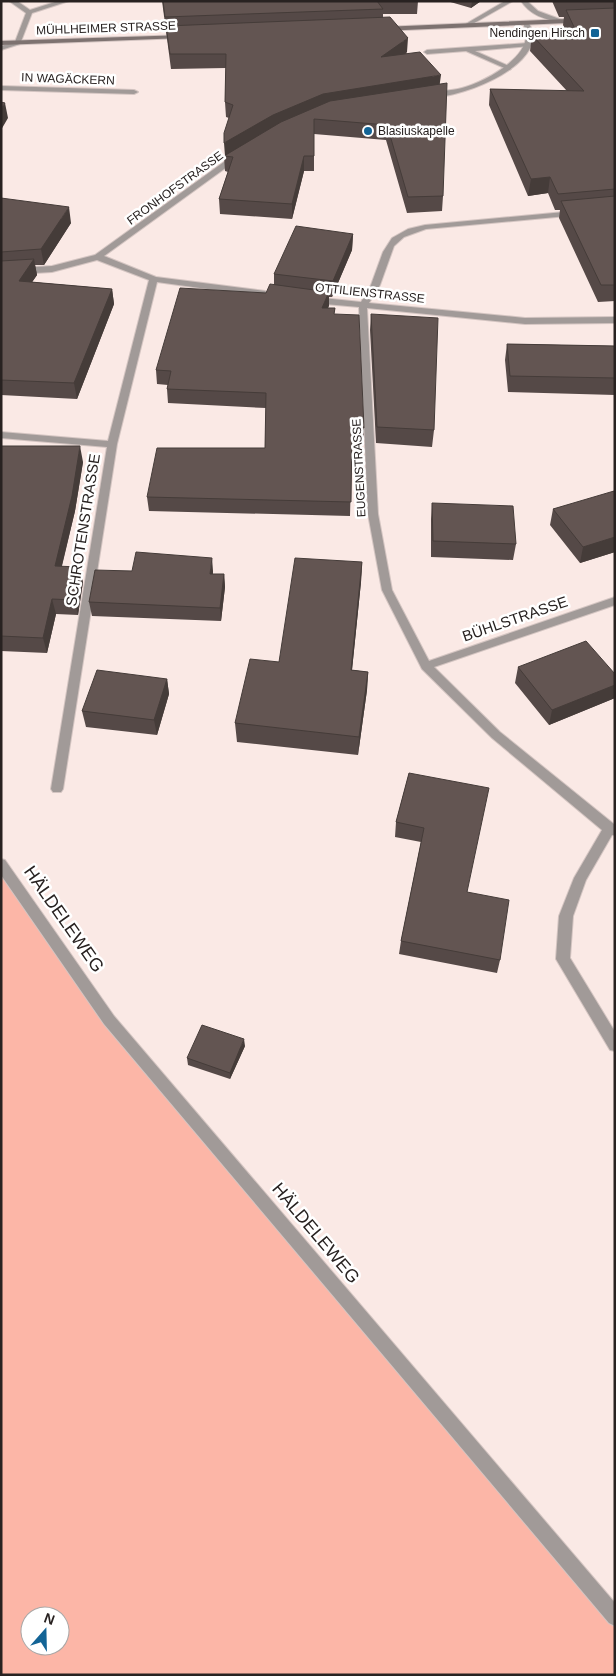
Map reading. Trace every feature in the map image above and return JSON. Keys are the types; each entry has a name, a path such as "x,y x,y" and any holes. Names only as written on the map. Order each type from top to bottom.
{"main road":[{"path":"379,29 615,19"},
{"name":"MÜHLHEIMER STRASSE","path":"1,44 192,36"}],"street":[{"path":"12,1 29,12 66,1"},
{"path":"467,25 510,1"},
{"path":"524,1 530,10 542,16 562,21"},
{"path":"18,43 29,12"},
{"path":"418,96 468,89 509,68 528,45 530,30 526,23"},
{"name":"MÜHLHEIMER STRASSE","path":"1,48 18,43"},
{"path":"427,52 528,45"},
{"path":"465,49 509,68"},
{"name":"IN WAGÄCKERN","path":"1,88 134,92"},
{"name":"FRONHOFSTRASSE","path":"1,272 52,269 98,256 243,153"},
{"path":"363,306 377,283 388,246 403,233 425,227 588,212"},
{"path":"98,256 154,279 278,295"},
{"name":"SCHROTENSTRASSE","path":"57,789 112,444 154,279"},
{"name":"OTTILIENSTRASSE","path":"306,299 525,321 615,320"},
{"name":"EUGENSTRASSE","path":"363,306 373,514 387,590 426,666 496,735 612,829"},
{"path":"1,435 112,444"},
{"name":"BÜHLSTRASSE","path":"426,666 615,601"},
{"path":"612,829 580,878 566,916 564,959 615,1045"},
{"name":"HÄLDELEWEG","path":"1,864 109,1020 615,1617"}],"shaded area":[{"path":"1,864 109,1020 615,1617 615,1675 1,1675"}],"building":[{"path":"163,1 377,1 383,9 165,17"},
{"path":"615,8 615,189 558,194 550,177 531,179 490,89 584,91 532,35 575,29 566,10"},
{"path":"390,17 408,38 381,57 420,52 441,75 323,94 273,115 224,143 224,133 233,105 225,102 226,54 170,54 166,26"},
{"path":"447,83 443,196 408,197 387,125 314,119 314,156 304,156 292,204 219,199 233,157 224,156 281,122 330,101"},
{"path":"615,196 615,285 601,285 561,201"},
{"path":"1,198 69,207 41,249 1,252"},
{"path":"296,226 353,234 333,281 274,274"},
{"path":"34,259 19,281 112,289 74,383 1,380 1,261"},
{"path":"270,284 329,292 322,308 335,308 334,314 359,315 364,428 352,428 351,502 147,497 157,448 265,448 266,393 167,389 171,371 156,370 180,288 266,293"},
{"path":"371,314 438,318 434,430 377,427"},
{"path":"507,344 615,346 615,378 510,376"},
{"path":"1,446 80,446 72,496 55,566 80,567 74,600 52,599 43,638 1,636"},
{"path":"614,491 615,537 583,547 553,509"},
{"path":"432,503 513,506 516,544 433,541"},
{"path":"136,552 212,558 210,574 224,574 220,608 89,602 95,570 132,571"},
{"path":"295,558 362,562 351,670 368,672 359,737 235,723 250,659 279,662"},
{"path":"586,641 615,674 615,685 552,710 518,667"},
{"path":"97,670 167,679 154,720 82,711"},
{"path":"409,773 489,788 467,892 509,900 500,960 401,941 424,828 396,822"},
{"path":"202,1025 244,1039 230,1073 187,1058"}],"place":[{"name":"Nendingen Hirsch","path":"595,33"},
{"name":"Blasiuskapelle","path":"368,131"}]}
